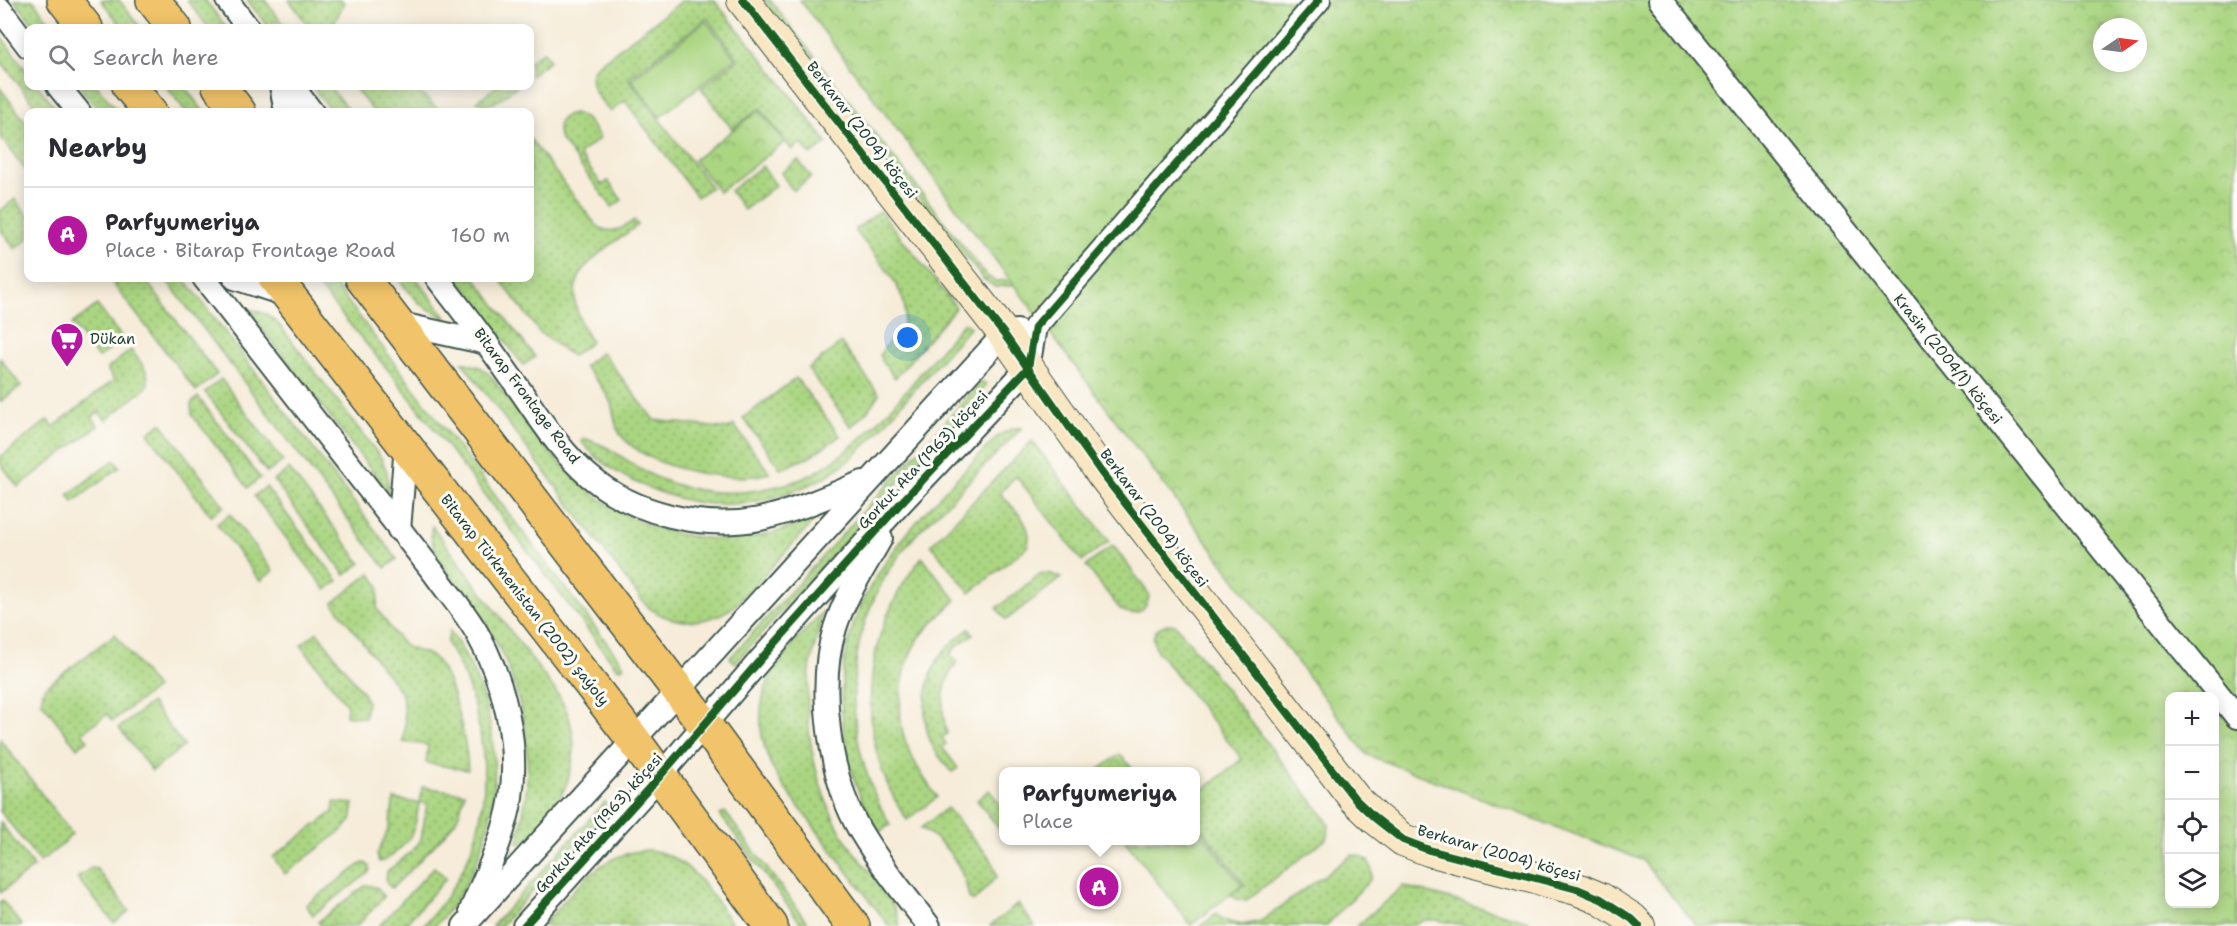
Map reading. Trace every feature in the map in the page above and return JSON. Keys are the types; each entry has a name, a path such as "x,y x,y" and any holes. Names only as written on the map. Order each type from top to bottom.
{"main road":[{"path":"64,0 83,24"},
{"path":"153,0 172,24"},
{"path":"132,90 147,108"},
{"path":"222,90 236,108"},
{"path":"365,282 705,725 853,926"},
{"name":"Bitarap Türkmenistan (2002) şaýoly","path":"282,287 633,739 771,926"}],"street":[{"path":"226,0 245,24"},
{"name":"Berkarar (2004) köçesi","path":"743,0 1004,334 1101,472 1355,799 1403,840 1429,850 1577,889 1632,919 1639,926"},
{"path":"1028,368 1035,327 1319,0"},
{"name":"Krasin (2004/1) köçesi","path":"1660,0 2237,717"},
{"path":"0,9 24,41"},
{"path":"61,90 76,108"},
{"path":"281,90 285,108"},
{"path":"295,90 309,108"},
{"path":"207,282 440,581 476,632 486,652 505,702 513,776 510,800 492,860 465,926"},
{"path":"256,282 282,287"},
{"name":"Bitarap Frontage Road","path":"440,282 563,449 576,464 604,487 624,498 681,518 720,522 751,520 790,512 870,479"},
{"path":"396,323 487,343"},
{"path":"1004,334 1035,327"},
{"name":"Gorkut Ata (1963) köçesi","path":"465,926 1004,334"},
{"name":"Gorkut Ata (1963) köçesi","path":"524,926 660,776 898,506 1028,368"},
{"path":"399,530 406,445"},
{"path":"898,506 844,604 835,628 829,657 827,707 832,748 850,810 871,847 922,922"}],"green space":[{"path":"14,0 33,0 51,24 33,24"},
{"path":"101,0 119,0 138,24 120,24"},
{"path":"187,0 205,0 224,24 206,24"},
{"path":"247,0 265,0 283,24 266,24"},
{"path":"289,0 342,0 344,4 333,24 307,24"},
{"path":"683,0 714,0 827,143 811,155 801,143 792,150 760,108 732,129 701,88 738,59 707,18 628,78 711,187 697,197 625,101 610,112 594,90 592,72 596,66"},
{"path":"763,0 770,0 986,275 995,281 1016,280 1018,285 995,287 983,279"},
{"path":"800,0 2237,0 2237,926 1697,926 1642,860 1367,755"},
{"path":"706,21 735,58 660,117 631,79"},
{"path":"0,35 24,68 24,90 41,90 56,108 37,108 0,60"},
{"path":"543,51 550,60 534,73 534,58"},
{"path":"0,88 24,120 24,168 0,136"},
{"path":"82,90 100,90 115,108 97,108"},
{"path":"169,90 187,90 201,108 183,108"},
{"path":"315,90 332,90 347,108 329,108"},
{"path":"356,90 417,90 437,108 371,108"},
{"path":"492,90 512,90 493,103 483,104 477,101"},
{"path":"759,110 785,142 719,192 694,160"},
{"path":"574,113 586,120 600,138 579,154 602,185 608,181 622,200 612,207 560,139 559,122 565,116"},
{"path":"534,144 596,225 611,231 634,220 638,225 592,260 582,272 576,285 575,301 580,320 591,342 572,356 540,333 502,282 534,282"},
{"path":"798,160 811,177 793,191 781,173"},
{"path":"762,166 776,185 744,210 730,191"},
{"path":"15,199 24,211 24,242 15,249 0,229 0,211"},
{"path":"880,211 956,307 895,378 880,355 903,324 905,312 903,300 890,274 855,230"},
{"path":"112,282 147,282 217,374 196,391"},
{"path":"168,282 187,282 397,559 385,568"},
{"path":"314,282 333,282 623,664 621,669 617,668 398,382"},
{"path":"401,282 419,282 448,320 420,304"},
{"path":"460,282 478,282 535,357 523,365"},
{"path":"97,305 123,339 98,358 72,324"},
{"path":"246,308 266,314 278,323 381,458 387,472 389,493"},
{"path":"964,322 970,327 858,453 820,480 786,494 735,504 700,503 676,498 653,490 619,473 598,458 581,441 584,438 603,445 653,476 690,488 712,492 735,492 758,490 794,482 814,473 856,443 894,404"},
{"path":"841,343 879,394 868,410 851,427 808,369"},
{"path":"131,350 147,373 146,388 106,420 99,412 92,417 98,426 18,487 0,463 0,457 48,420 53,427 114,380 107,369"},
{"path":"602,352 654,420 728,429 734,425 770,473 733,477 690,471 649,457 633,446 620,434 607,395 584,366"},
{"path":"0,358 21,386 0,402"},
{"path":"462,362 480,367 489,374 537,437 588,490 617,510 649,526 687,536 736,539 767,534 814,521 740,601 729,609 718,616 691,621 665,617 643,602"},
{"path":"796,378 840,436 809,457 781,469 743,418"},
{"path":"221,379 283,461 267,473 205,392"},
{"path":"982,381 986,385 735,663 730,658"},
{"path":"198,397 260,478 248,488 192,415 191,404"},
{"path":"161,423 224,506 211,516 148,433"},
{"path":"1014,428 1022,428 903,550 879,588 865,621 857,655 854,690 856,724 862,759 874,792 890,825 879,832 852,773 845,741 842,709 843,676 848,644 858,613 872,584 914,525 999,435"},
{"path":"1032,441 1109,541 1082,561 1016,476 1000,493 1026,524 1029,539 1027,547 970,593 931,545"},
{"path":"114,460 120,467 73,502 68,495"},
{"path":"289,469 361,563 345,575 274,481"},
{"path":"266,487 338,581 326,590 254,496"},
{"path":"230,514 273,571 260,581 217,524"},
{"path":"432,526 555,690 566,711 572,732 573,752 570,772 563,792 552,810 523,844 518,842 525,800 528,761 524,722 513,681 492,633 451,578 435,551 431,538"},
{"path":"1113,545 1149,594 1146,605 1139,612 1129,613 1119,608 1086,566"},
{"path":"922,557 956,600 920,637 905,672 901,715 905,740 919,770 937,797 907,820 889,788 878,755 871,721 871,686 876,652 886,619 902,587"},
{"path":"370,573 379,586 377,609 395,634 406,646 432,656 442,668 458,712 468,770 426,763 428,745 403,742 405,724 402,694 333,603"},
{"path":"1048,573 1061,578 1006,620 997,608 1040,574"},
{"path":"823,611 809,679 808,722 815,765 821,787 838,827 886,893 900,926 889,926 784,787 773,769 762,736 763,698 768,682 786,653"},
{"path":"1168,624 1175,625 1180,630 1329,823 1325,840 1245,901 1231,895 1244,884 1200,827 1200,792 1242,759 1156,649 1154,636 1160,627"},
{"path":"969,629 973,634 956,647 950,655 957,662 945,687 943,706 947,734 942,737 946,744 942,747 958,768 952,772 936,752 928,734 926,696 937,661 950,645"},
{"path":"450,631 471,666 485,703 493,742 494,782 489,821 478,858 460,894 435,926 423,926 442,904 469,856 482,806 483,752 478,723 466,682 447,643"},
{"path":"317,632 363,693 367,702 365,718 346,715 347,705 301,645"},
{"path":"115,634 156,688 112,721 107,714 82,733 88,740 77,748 41,701 44,688"},
{"path":"151,703 184,746 152,771 119,728"},
{"path":"0,739 72,834 40,862 0,811"},
{"path":"1120,754 1131,767 1102,767"},
{"path":"422,787 464,793 460,811 456,820 444,834 391,888 386,882 387,872 421,840 427,804 420,802"},
{"path":"989,790 999,803 999,829 977,800"},
{"path":"394,799 419,803 415,825 402,847 388,859 379,862 377,854 389,828"},
{"path":"334,802 354,804 351,820 345,828 285,874 273,857 333,812"},
{"path":"605,802 608,804 607,808 501,926 492,926"},
{"path":"947,808 991,859 997,876 974,901 969,898 963,876 953,857 939,841 921,828"},
{"path":"725,812 810,926 803,926 720,815"},
{"path":"0,822 34,867 0,893"},
{"path":"1200,830 1242,885 1191,925 1128,845 1200,845"},
{"path":"648,850 663,853 688,868 708,889 734,926 542,926 576,888 600,866 614,858"},
{"path":"1352,855 1368,861 1371,879 1326,926 1201,926 1216,914 1237,924 1261,921"},
{"path":"365,863 370,870 367,874 313,915 306,905"},
{"path":"434,867 446,878 404,926 379,926"},
{"path":"91,868 97,869 129,911 114,923 77,878"},
{"path":"366,885 378,888 384,897 357,926 321,926 318,922"},
{"path":"1403,886 1529,921 1527,926 1467,926 1425,920 1409,926 1357,926"},
{"path":"2,900 22,926 0,926 0,902"},
{"path":"1018,904 1035,926 990,926"}],"cycle path":[{"path":"743,0 1004,334 1101,472 1355,799 1403,840 1429,850 1577,889 1601,899 1639,926"},
{"path":"524,926 660,776 898,506 1028,368 1035,327 1319,0"}],"place":[{"name":"Dükan","path":"67,368"},
{"name":"Parfyumeriya","path":"1099,887"}]}
